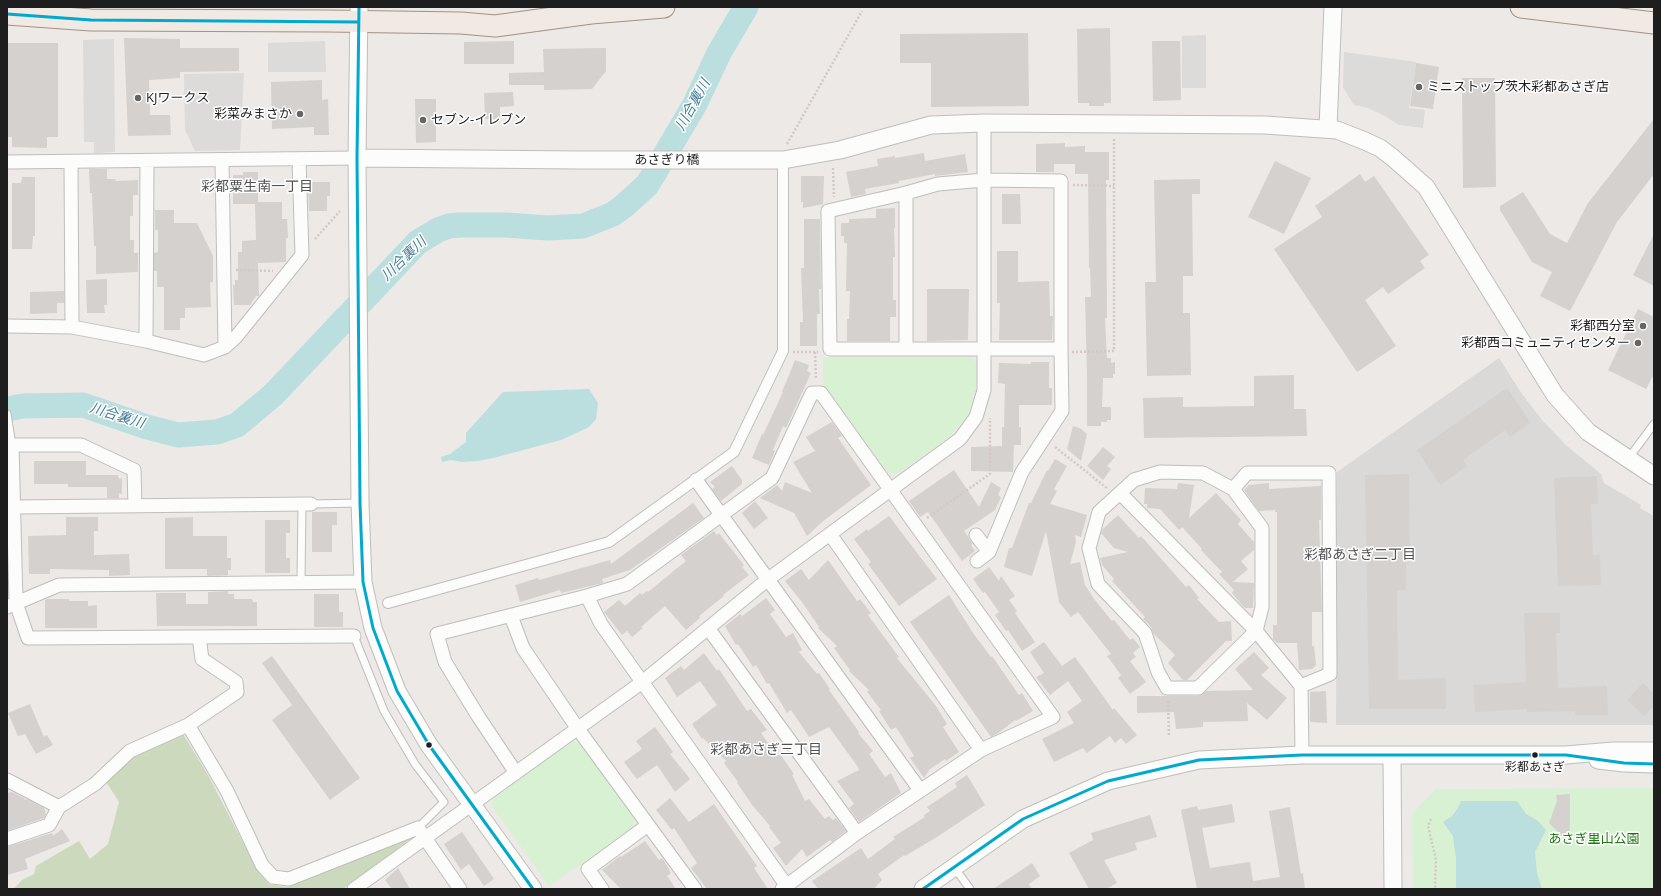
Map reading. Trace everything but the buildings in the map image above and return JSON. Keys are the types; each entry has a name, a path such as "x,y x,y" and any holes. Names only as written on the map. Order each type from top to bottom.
{"main road":[{"path":"7,14 104,21 359,14 500,25 591,12 664,7"},
{"path":"1521,7 1654,22"}],"street":[{"path":"1328,128 1333,7"},
{"path":"359,14 357,158 360,503 363,582 373,628 397,691 429,745 533,889"},
{"path":"188,725 227,791 262,865 273,877 289,879 421,833 473,804 641,683 767,580 960,439 976,417 984,390 984,123"},
{"name":"あさぎり橋","path":"357,158 783,160 840,150 931,125 984,123 1250,124 1328,128 1350,134 1380,148 1426,187 1555,395 1588,432 1654,476"},
{"path":"7,162 357,158"},
{"path":"7,326 72,327 146,341 204,356 225,347 236,337 302,255 299,159"},
{"path":"222,160 225,347"},
{"path":"388,603 609,542 734,452 783,351 783,160"},
{"path":"146,341 147,161"},
{"path":"71,162 72,327"},
{"path":"977,561 989,552 1022,472 1062,411 1060,181 984,180 938,184 828,211 830,349 1061,350"},
{"path":"906,193 906,349"},
{"path":"516,773 478,716 445,662 437,634 587,596 627,584 772,478 812,394 816,393 821,393 892,490 1053,717 982,750 857,833 786,888 641,683 601,624 587,596"},
{"path":"135,506 134,470 82,445 12,445 14,507 11,548 12,605 28,638 354,636"},
{"path":"1160,472 1203,473 1233,489 1262,528 1262,607 1256,630 1198,688 1167,688 1158,672 1145,633 1098,584 1089,548 1100,512 1134,480 1160,472"},
{"path":"1233,489 1247,472 1329,473 1330,674 1301,686"},
{"path":"696,480 920,790"},
{"path":"1120,493 1256,630 1301,686 1302,755"},
{"path":"14,507 306,504"},
{"path":"830,534 982,750"},
{"path":"976,535 989,552"},
{"path":"12,605 59,585 363,582"},
{"path":"511,616 523,648 578,729 695,889"},
{"path":"708,628 857,833"},
{"path":"7,839 49,825 59,807 95,784 130,751 188,725 237,692 236,682 202,659 199,637"},
{"path":"923,889 1023,819 1108,781 1199,760 1302,755 1566,755 1613,751 1654,751"},
{"path":"1392,755 1393,889"},
{"path":"1566,755 1624,763 1654,764"},
{"path":"7,780 59,807"},
{"path":"602,889 588,869 648,825"},
{"path":"359,888 421,833"},
{"path":"421,833 460,889"}],"lane":[{"path":"7,414 12,445"},
{"path":"1627,459 1654,424"},
{"path":"301,582 306,504 360,503"},
{"path":"354,636 384,711 415,764 444,802 421,833"},
{"path":"954,867 970,889"}],"path":[{"path":"783,160 786,146 862,11"},
{"path":"1061,350 1068,352 1114,352 1114,138"},
{"path":"833,168 834,210"},
{"path":"1060,185 1114,186"},
{"path":"302,255 340,211"},
{"path":"224,270 289,271"},
{"path":"783,351 823,352 830,349"},
{"path":"815,352 816,393"},
{"path":"916,525 990,474 991,413"},
{"path":"1044,438 1112,492 1120,493"},
{"path":"1167,688 1169,737"},
{"path":"1431,819 1428,826 1436,860 1435,889"}],"shaded area":[{"path":"1206,35 1206,88 1182,88 1182,36"},
{"path":"114,39 115,152 94,153 94,142 84,142 83,40"},
{"path":"325,41 326,72 268,72 268,43"},
{"path":"1344,52 1416,62 1409,108 1425,110 1423,128 1399,125 1368,108 1354,105 1343,87"},
{"path":"244,73 240,150 195,151 185,130 184,74"},
{"path":"1499,358 1522,394 1542,420 1566,445 1601,474 1604,483 1641,505 1640,508 1654,516 1654,725 1336,725 1337,472"}],"green space":[{"path":"823,357 971,357 977,363 976,391 967,416 950,437 897,474 888,473 823,384"},
{"path":"179,733 183,734 208,775 257,870 269,884 287,887 413,837 343,889 14,889 22,880 34,874 36,866 79,841 90,859 108,844 119,802 105,780 130,755"},
{"path":"570,741 582,743 635,818 632,829 549,886 491,805 493,796"},
{"name":"あさぎ里山公園","path":"1654,788 1654,889 1413,889 1412,814 1436,789"}],"water":[{"path":"589,389 598,403 596,419 589,427 561,440 493,458 478,461 462,462 451,460 442,462 441,457 450,454 466,442 466,433 503,392"},
{"path":"1461,801 1517,801 1526,814 1538,821 1546,830 1535,852 1537,873 1542,889 1456,889 1456,858 1453,836 1443,822 1452,816"}],"waterway":[{"name":"川合裏川","path":"7,409 23,406 83,405 147,427 178,435 217,432 237,425 273,395 418,242 438,230 449,226 460,225 506,225 548,228 583,226 613,214 624,206 647,185 652,177 695,104 719,53 746,7"}],"transit line":[{"path":"359,7 357,158 360,503 363,582 373,628 397,691 429,745 533,889"},
{"path":"7,14 91,20 359,22"},
{"path":"923,889 1023,819 1108,781 1199,760 1302,755 1566,755 1624,763 1654,764"}],"place":[{"name":"ミニストップ茨木彩都あさぎ店","path":"1419,87"},
{"name":"KJワークス","path":"138,98"},
{"name":"彩菜みまさか","path":"300,114"},
{"name":"セブン-イレブン","path":"423,120"},
{"name":"彩都西分室","path":"1643,326"},
{"name":"彩都西コミュニティセンター","path":"1638,343"},
{"name":"彩都あさぎ","path":"1535,755"}],"district":[{"name":"彩都粟生南一丁目","path":"257,187"},
{"name":"彩都あさぎ二丁目","path":"1360,555"},
{"name":"彩都あさぎ三丁目","path":"766,750"}]}
